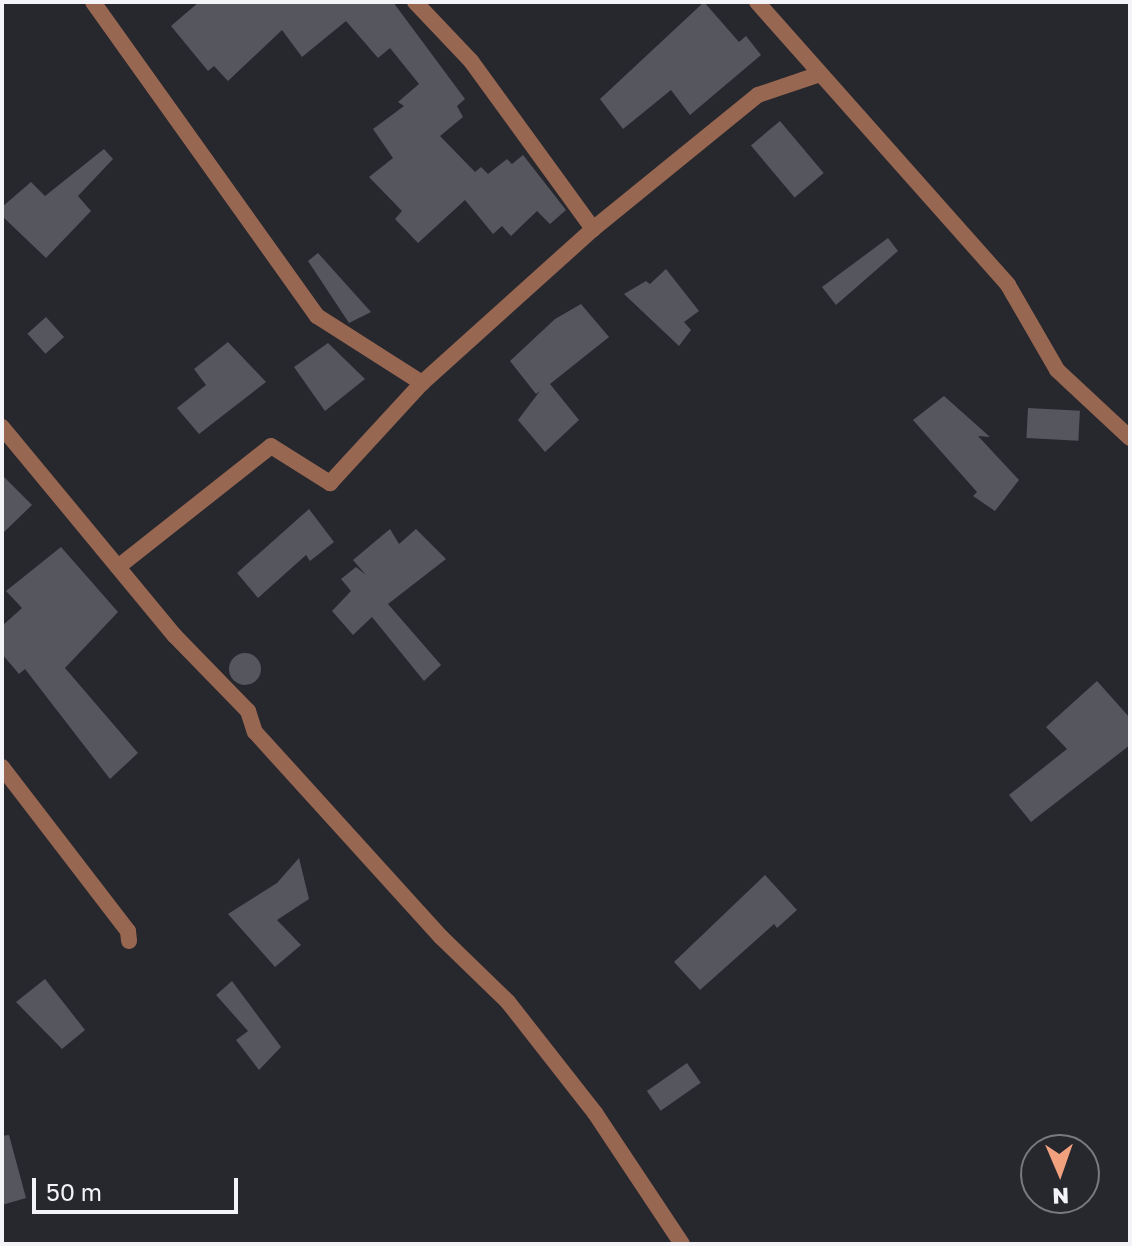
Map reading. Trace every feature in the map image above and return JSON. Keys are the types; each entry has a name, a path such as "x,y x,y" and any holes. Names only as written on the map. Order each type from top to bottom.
{"street":[{"path":"93,2 317,316 422,383"},
{"path":"415,2 471,61 593,229"},
{"path":"757,2 817,75 1008,285 1057,370 1130,438"},
{"path":"118,567 271,446 330,483 422,383 593,229 758,95 817,75"},
{"path":"2,427 118,567 248,711 255,732 362,852 508,1002 595,1113 682,1244"},
{"path":"2,767 128,931 129,941"}],"building":[{"path":"199,2 393,2 465,99 457,106 463,117 440,136 475,172 481,167 488,174 507,159 512,164 523,155 566,210 550,224 537,211 511,236 502,226 493,234 465,200 418,243 395,219 402,211 369,177 393,158 373,129 404,106 398,102 419,84 390,48 378,58 346,21 302,57 282,30 228,81 214,66 208,71 171,26"},
{"path":"704,2 739,42 746,36 761,55 690,115 671,90 623,129 600,99"},
{"path":"780,121 824,173 795,198 751,145"},
{"path":"104,149 113,159 78,196 91,211 46,258 2,216 2,207 31,182 45,196"},
{"path":"888,238 898,251 836,305 822,287"},
{"path":"318,253 371,312 349,323 308,261"},
{"path":"666,269 699,311 684,322 691,330 679,346 624,294 646,281 650,284"},
{"path":"581,304 609,337 550,384 579,420 545,452 518,420 540,391 536,394 510,361 555,319"},
{"path":"46,317 64,337 45,354 27,334"},
{"path":"228,342 266,382 199,434 177,408 206,385 194,369"},
{"path":"328,343 365,379 325,411 294,367"},
{"path":"944,396 990,437 978,436 1019,480 995,511 973,496 977,492 913,420"},
{"path":"1028,408 1080,411 1078,441 1026,438"},
{"path":"2,475 32,505 2,534"},
{"path":"309,509 334,542 310,561 306,555 258,598 237,573"},
{"path":"390,529 399,544 416,529 446,559 388,604 441,665 424,681 372,617 353,635 332,611 351,591 341,579 356,567 366,575 353,560"},
{"path":"61,547 118,612 65,668 138,753 110,779 25,669 19,674 2,654 2,626 22,608 6,591"},
{"path":"245,653 256,658 261,669 256,680 245,685 234,680 229,669 234,658"},
{"path":"1097,681 1130,718 1130,745 1031,822 1009,795 1067,749 1046,727"},
{"path":"299,858 309,899 277,920 301,945 275,967 228,914 277,883"},
{"path":"765,875 797,910 777,928 774,924 700,990 674,962"},
{"path":"45,979 85,1030 62,1049 16,1002"},
{"path":"232,981 281,1047 259,1070 236,1040 248,1031 216,995"},
{"path":"687,1063 701,1083 661,1111 647,1091"},
{"path":"9,1135 26,1198 2,1205 2,1136"}]}
